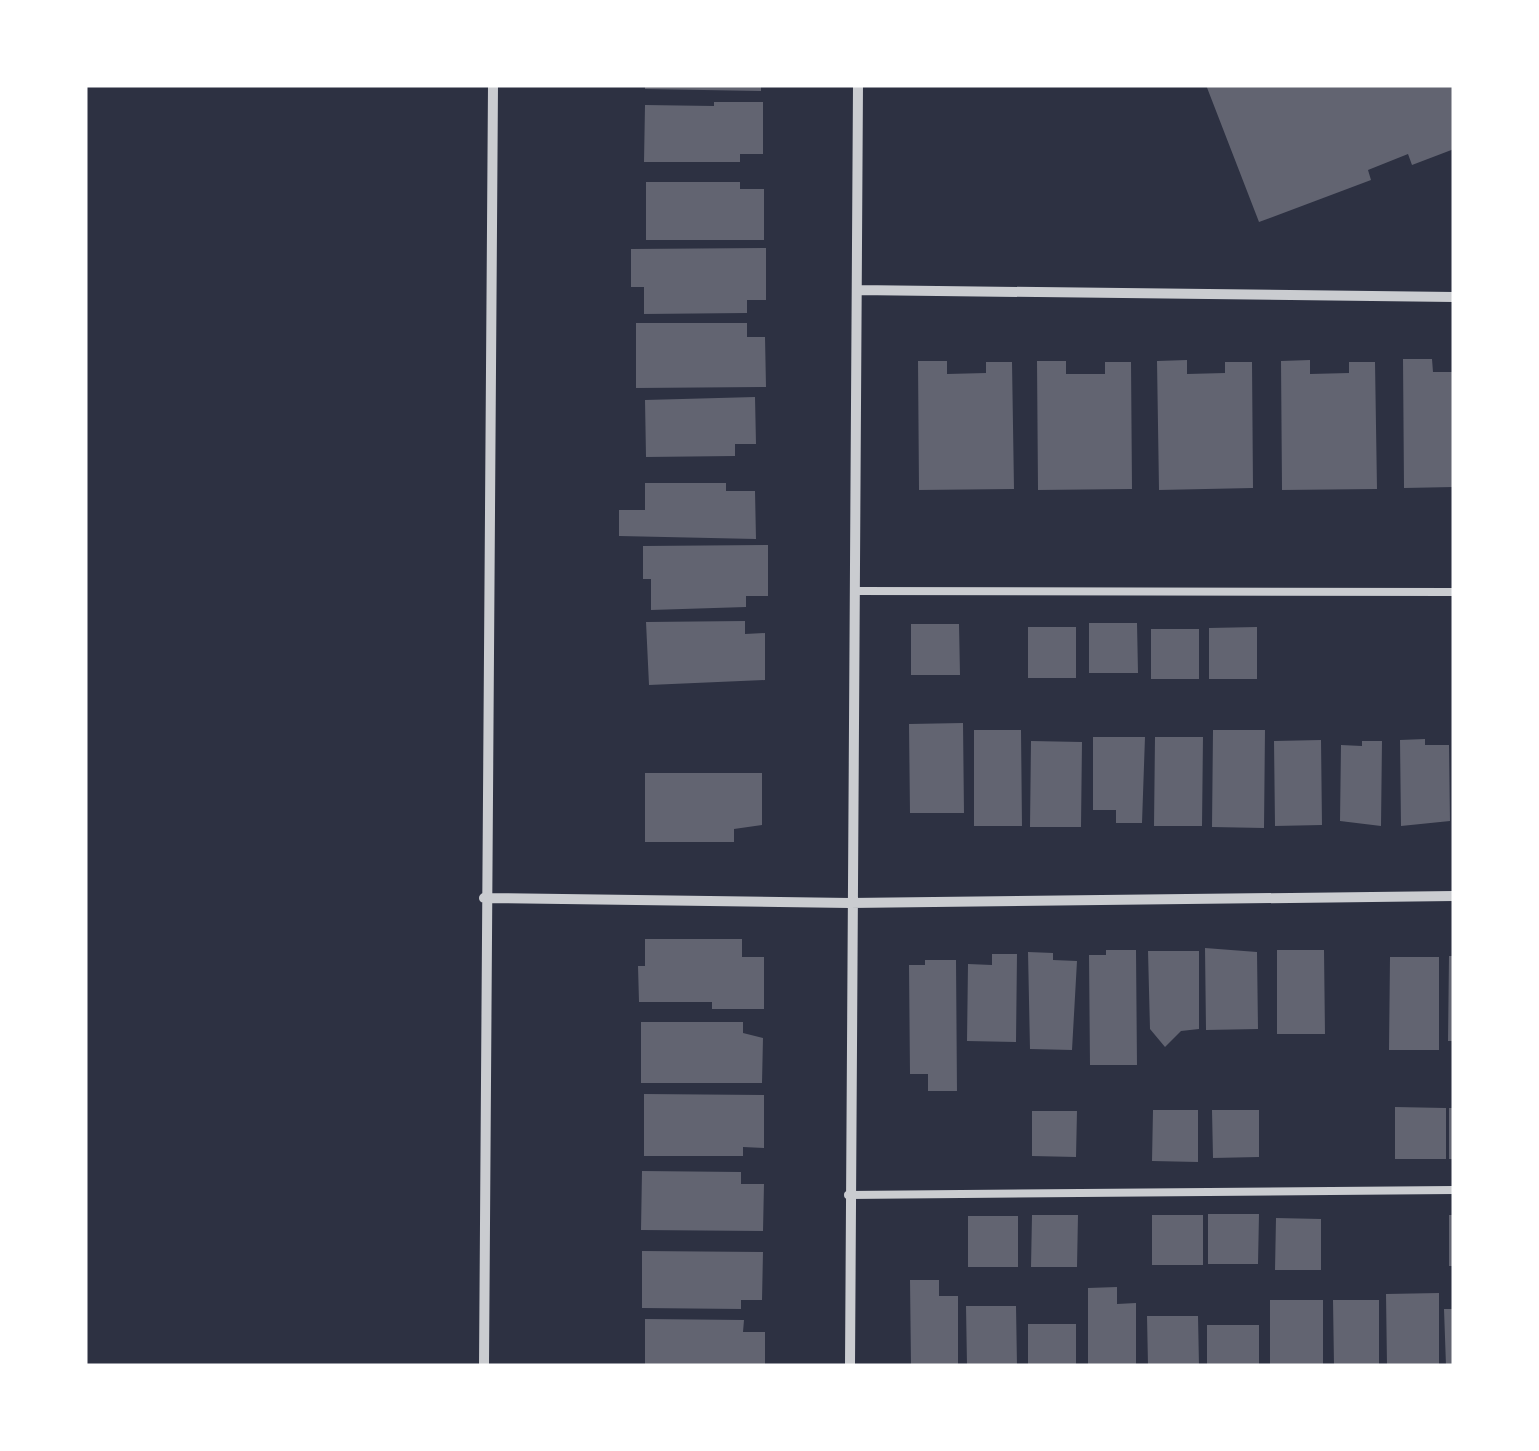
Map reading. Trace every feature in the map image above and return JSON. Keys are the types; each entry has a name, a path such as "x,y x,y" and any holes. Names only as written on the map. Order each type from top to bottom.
{"street":[{"path":"484,1366 484,898 493,85"},
{"path":"850,1366 848,1195 858,85"},
{"path":"858,290 1454,297"},
{"path":"484,898 850,903 1454,896"}],"lane":[{"path":"853,592 1454,592"},
{"path":"848,1195 1454,1190"}],"building":[{"path":"645,85 761,85 761,91 645,89"},
{"path":"1206,85 1454,85 1454,149 1412,165 1408,154 1368,170 1371,180 1259,222"},
{"path":"714,102 763,102 763,154 740,154 740,162 644,162 645,105 714,106"},
{"path":"646,182 740,182 740,189 764,189 764,240 646,240"},
{"path":"766,248 766,300 747,300 747,313 644,314 644,287 631,287 631,249"},
{"path":"636,323 747,323 747,337 765,337 766,387 636,388"},
{"path":"1403,359 1432,359 1433,372 1454,372 1454,487 1404,488"},
{"path":"1187,360 1187,374 1225,373 1225,362 1252,362 1253,488 1159,490 1157,361"},
{"path":"1310,360 1310,374 1349,373 1349,362 1375,362 1377,489 1282,490 1281,361"},
{"path":"918,361 947,361 947,374 986,373 986,362 1012,362 1014,489 919,490"},
{"path":"1037,361 1066,361 1066,374 1105,374 1105,362 1131,362 1132,489 1038,490"},
{"path":"755,397 756,444 735,444 735,456 646,457 645,400"},
{"path":"645,483 726,483 726,491 755,491 756,539 619,536 619,510 645,510"},
{"path":"768,545 768,596 746,596 746,607 651,610 651,579 643,579 643,546"},
{"path":"745,621 745,634 765,633 765,680 649,685 646,622"},
{"path":"1089,623 1137,623 1138,673 1089,673"},
{"path":"911,624 959,624 960,675 911,675"},
{"path":"1028,627 1076,627 1076,678 1028,678"},
{"path":"1257,627 1257,679 1209,679 1209,628"},
{"path":"1151,629 1199,629 1199,679 1151,679"},
{"path":"963,723 964,813 910,813 909,724"},
{"path":"974,730 1021,730 1022,826 974,826"},
{"path":"1213,730 1265,730 1264,828 1212,827"},
{"path":"1093,737 1145,737 1142,823 1116,823 1116,810 1093,810"},
{"path":"1155,737 1203,737 1202,826 1154,826"},
{"path":"1425,739 1425,745 1449,745 1450,821 1401,826 1400,740"},
{"path":"1321,740 1322,825 1275,826 1274,741"},
{"path":"1031,741 1082,742 1081,827 1030,827"},
{"path":"1362,741 1382,741 1381,826 1340,821 1341,745 1362,746"},
{"path":"645,773 762,773 762,825 734,829 734,842 645,842"},
{"path":"645,939 742,939 742,957 764,957 764,1009 712,1009 712,1002 639,1002 638,966 645,966"},
{"path":"1205,948 1257,952 1258,1029 1206,1030"},
{"path":"1106,950 1136,950 1137,1065 1090,1065 1089,955 1106,955"},
{"path":"1277,950 1324,950 1325,1034 1277,1034"},
{"path":"1148,951 1199,951 1199,1029 1181,1031 1165,1047 1150,1029"},
{"path":"1028,952 1053,953 1053,960 1077,961 1072,1050 1030,1049"},
{"path":"992,954 1017,954 1016,1042 967,1041 968,964 992,965"},
{"path":"1449,956 1454,956 1454,1041 1448,1041"},
{"path":"1390,957 1439,957 1439,1050 1389,1050"},
{"path":"925,960 956,960 957,1091 928,1091 928,1074 910,1074 909,965 925,965"},
{"path":"641,1022 743,1022 743,1033 763,1038 762,1083 641,1083"},
{"path":"644,1094 764,1095 764,1148 743,1147 743,1156 644,1156"},
{"path":"1395,1107 1446,1108 1446,1159 1395,1159"},
{"path":"1449,1108 1454,1108 1454,1159 1449,1159"},
{"path":"1153,1110 1198,1110 1198,1162 1152,1161"},
{"path":"1212,1110 1259,1110 1259,1157 1213,1158"},
{"path":"1032,1111 1077,1111 1076,1157 1032,1156"},
{"path":"642,1171 741,1172 741,1184 764,1184 763,1231 641,1230"},
{"path":"1208,1214 1259,1214 1258,1264 1208,1264"},
{"path":"1032,1215 1078,1215 1077,1267 1031,1267"},
{"path":"1152,1215 1203,1215 1203,1265 1152,1265"},
{"path":"1449,1215 1454,1215 1454,1266 1449,1266"},
{"path":"968,1216 1018,1216 1018,1267 968,1267"},
{"path":"1276,1218 1321,1219 1321,1270 1275,1270"},
{"path":"642,1251 763,1252 762,1300 741,1300 741,1309 642,1308"},
{"path":"910,1280 939,1280 939,1296 958,1296 958,1366 911,1366"},
{"path":"1117,1287 1117,1304 1136,1303 1136,1366 1088,1366 1088,1288"},
{"path":"1439,1293 1439,1366 1387,1366 1386,1294"},
{"path":"1270,1300 1323,1300 1323,1366 1270,1366"},
{"path":"1333,1300 1379,1300 1379,1366 1334,1366"},
{"path":"966,1306 1016,1306 1017,1366 967,1366"},
{"path":"1444,1309 1454,1309 1454,1366 1446,1366"},
{"path":"1147,1316 1198,1316 1199,1366 1148,1366"},
{"path":"645,1319 744,1320 743,1332 765,1332 765,1366 645,1366"},
{"path":"1028,1324 1076,1324 1076,1366 1028,1366"},
{"path":"1207,1325 1259,1325 1259,1366 1207,1366"}]}
